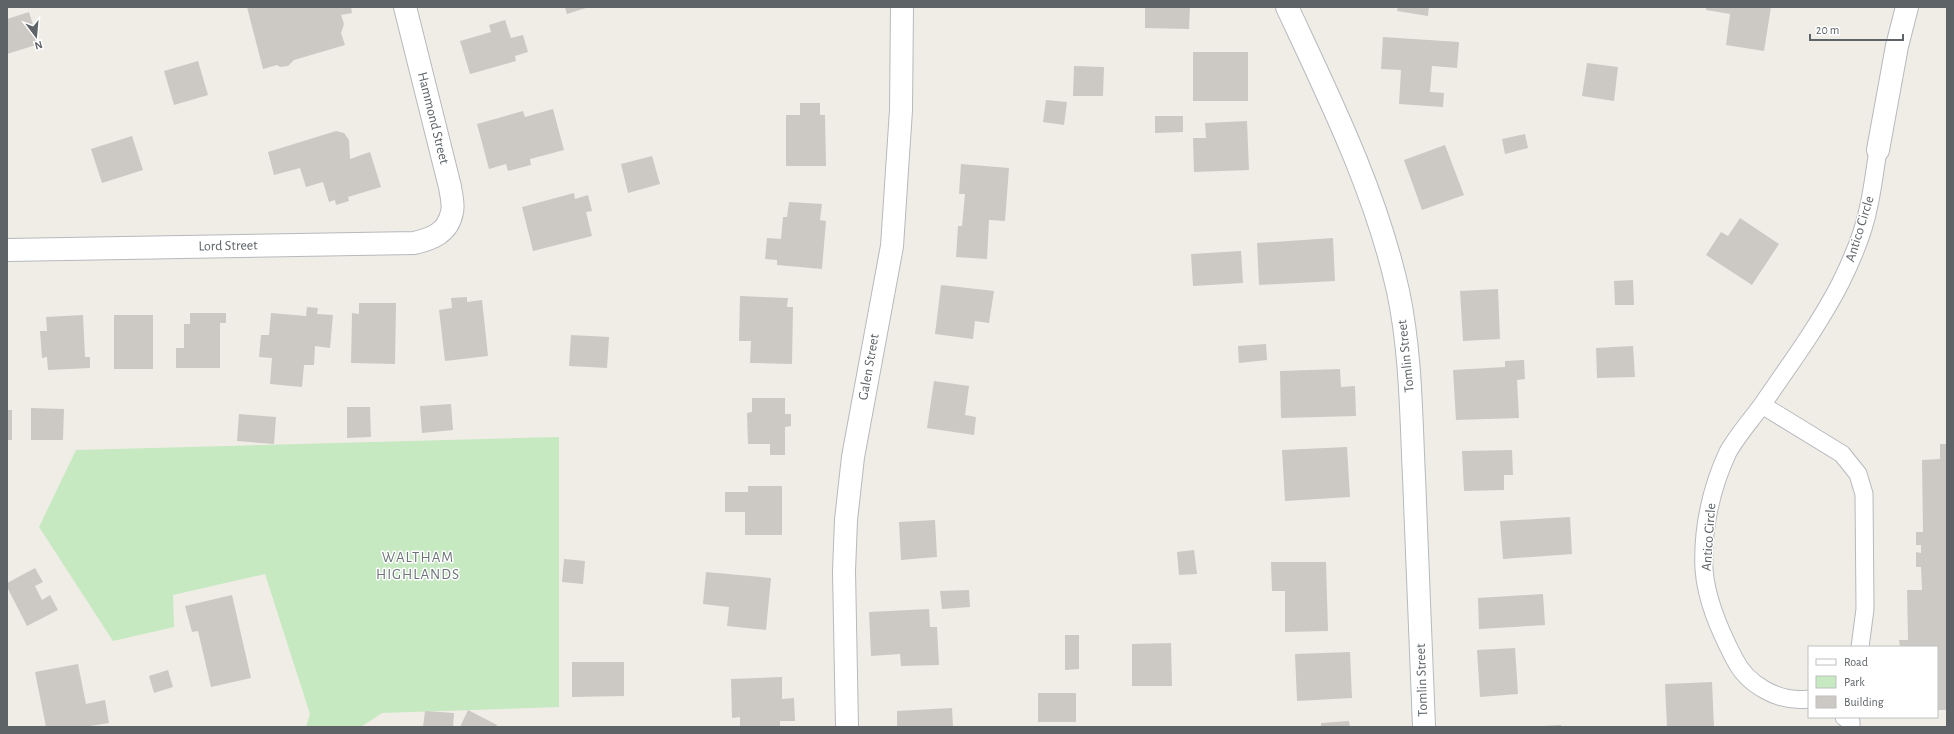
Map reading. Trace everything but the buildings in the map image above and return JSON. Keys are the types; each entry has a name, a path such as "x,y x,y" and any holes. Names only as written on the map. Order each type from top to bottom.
{"street":[{"name":"Hammond Street","path":"406,7 450,187 453,212 445,228"},
{"name":"Galen Street","path":"847,727 844,578 846,520 853,457 892,246 901,110 902,7"},
{"name":"Tomlin Street","path":"1287,7 1344,131 1366,186 1384,239 1398,291 1406,339 1410,399 1424,727"},
{"name":"Antico Circle","path":"1878,150 1897,46 1907,7"},
{"name":"Lord Street","path":"7,250 414,243 432,239 445,228"}],"lane":[{"name":"Antico Circle","path":"1808,699 1800,700 1774,694 1754,684 1738,666 1721,633 1711,602 1704,570 1707,525 1713,490 1729,451 1762,405 1840,285 1855,251 1869,207 1878,150"},
{"path":"1762,405 1842,454 1858,474 1864,494 1865,609 1860,646"},
{"path":"1845,718 1851,722 1851,727"}],"green space":[{"path":"559,437 559,707 382,713 361,727 306,727 310,714 265,574 173,595 174,627 113,641 39,527 76,450"}],"district":[{"name":"WALTHAM HIGHLANDS","path":"418,566"}]}
